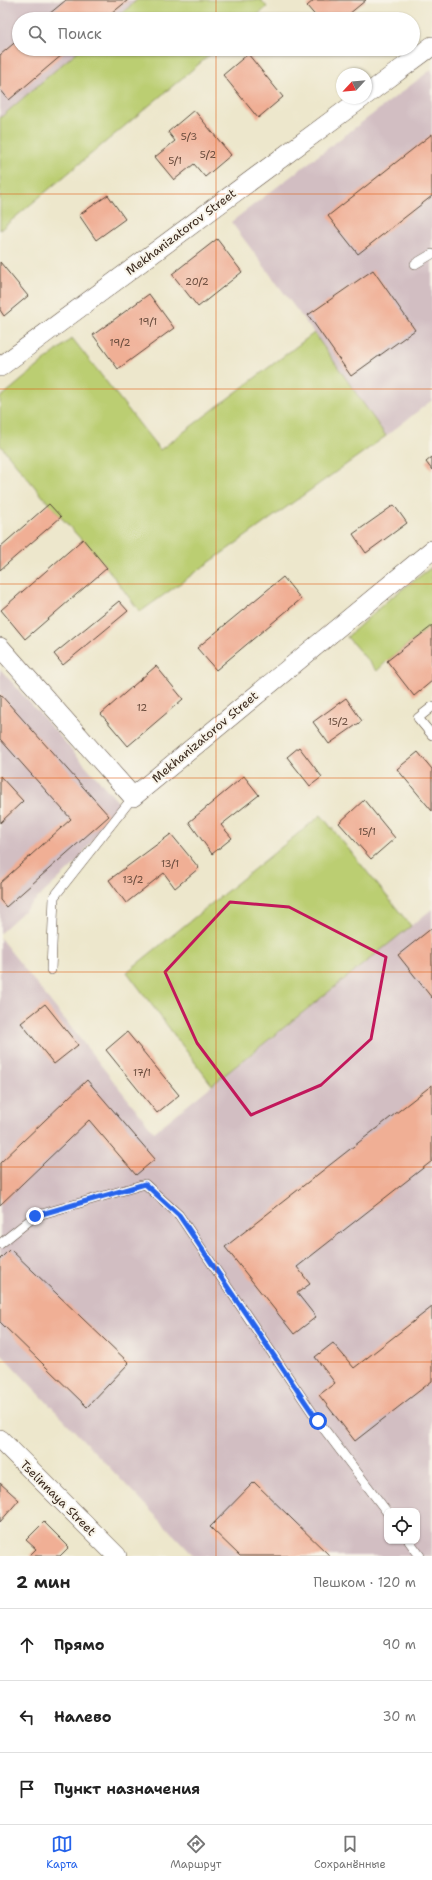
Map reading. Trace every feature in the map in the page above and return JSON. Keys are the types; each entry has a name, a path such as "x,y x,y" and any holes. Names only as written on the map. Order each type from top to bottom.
{"street":[{"path":"420,55 432,46"},
{"path":"372,91 419,56"},
{"name":"Mekhanizatorov Street","path":"0,366 354,104"},
{"name":"Mekhanizatorov Street","path":"134,797 432,550"},
{"path":"0,647 134,797"},
{"name":"Tselinnaya Street","path":"0,1439 117,1556"}],"lane":[{"path":"415,264 432,254"},
{"path":"432,707 418,718 432,735"},
{"path":"51,970 54,897 134,797"},
{"path":"0,1244 35,1216 145,1184 179,1215 318,1421 384,1508"},
{"path":"411,1544 420,1556"}],"highlighted area":[{"path":"230,902 289,907 386,957 371,1039 321,1085 251,1115 197,1043 165,972"}],"shaded area":[{"path":"0,0 137,0 123,12 12,12 12,56 72,56 0,118"},
{"path":"432,69 432,400 386,436 314,333 231,222"},
{"path":"0,669 119,803 77,862 0,933"},
{"path":"432,909 432,1556 194,1556 0,1353 0,938 154,1132"}],"green space":[{"path":"137,0 261,0 267,7 261,12 123,12"},
{"path":"72,56 209,56 0,230 0,118"},
{"path":"314,333 386,436 140,612 107,568 49,504 0,445 0,398 72,338 160,450"},
{"path":"432,567 432,626 387,661 377,671 347,637 388,600"},
{"path":"321,815 411,926 212,1085 127,972"}],"building":[{"path":"66,0 128,0 113,12 51,12"},
{"path":"314,0 366,0 351,12 312,12 307,6"},
{"path":"12,45 12,56 61,56 9,100 0,89 0,55"},
{"path":"246,56 250,56 283,97 258,118 223,75"},
{"path":"194,110 231,155 205,177 194,164 174,180 155,157 175,141 168,132"},
{"path":"432,134 432,196 358,254 328,216"},
{"path":"108,195 125,219 96,240 79,215"},
{"path":"217,239 242,272 198,307 172,274"},
{"path":"0,262 28,296 4,316 0,310"},
{"path":"373,270 415,330 351,376 308,315"},
{"path":"149,294 174,328 118,369 93,335"},
{"path":"432,457 432,470 426,462"},
{"path":"49,504 61,517 0,570 0,547"},
{"path":"394,505 407,523 366,553 353,534"},
{"path":"83,539 107,568 25,639 1,610"},
{"path":"283,577 301,599 216,670 197,648"},
{"path":"119,601 128,611 63,665 54,654"},
{"path":"432,626 432,681 414,696 387,661"},
{"path":"156,666 183,699 128,746 101,714"},
{"path":"0,694 109,816 6,907 0,900 0,883 71,819 0,739"},
{"path":"346,698 362,721 329,744 313,722"},
{"path":"299,747 322,777 310,786 287,757"},
{"path":"418,752 432,769 432,811 397,769"},
{"path":"0,776 23,801 0,823"},
{"path":"244,776 259,795 221,825 232,838 212,854 189,822"},
{"path":"364,800 395,838 371,859 339,823"},
{"path":"171,834 199,868 175,888 164,873 126,903 109,880"},
{"path":"432,928 432,998 398,955"},
{"path":"45,1004 78,1045 54,1064 21,1023"},
{"path":"127,1032 179,1095 157,1113 106,1050"},
{"path":"87,1080 155,1159 136,1175 89,1120 0,1205 0,1163"},
{"path":"432,1085 432,1161 297,1267 310,1284 297,1293 316,1317 294,1334 225,1247"},
{"path":"10,1249 129,1363 87,1407 0,1322 0,1259"},
{"path":"432,1307 432,1381 355,1441 319,1395 335,1383 315,1357 333,1343 354,1368"},
{"path":"254,1482 330,1556 240,1556 210,1527"},
{"path":"0,1483 19,1500 0,1522"},
{"path":"44,1522 69,1547 60,1556 29,1556 36,1549 26,1540"}],"route":[{"path":"35,1216 145,1184 179,1215 318,1421"}]}
